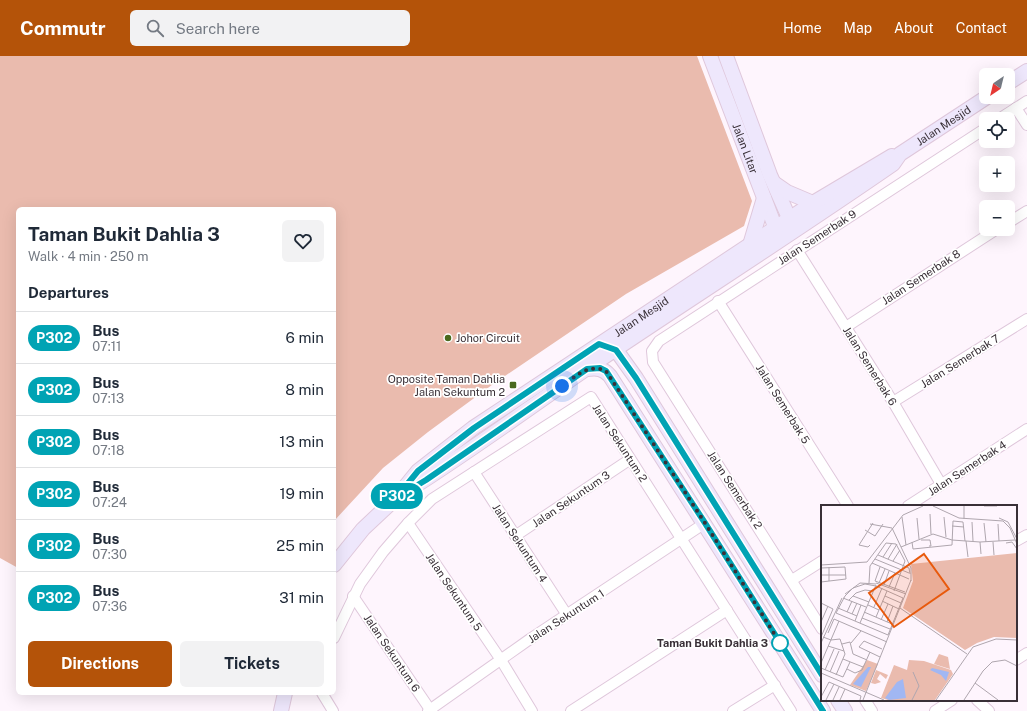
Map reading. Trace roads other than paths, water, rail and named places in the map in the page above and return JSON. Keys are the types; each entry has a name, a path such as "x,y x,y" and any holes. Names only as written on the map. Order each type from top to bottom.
{"main road":[{"name":"Jalan Litar","path":"710,56 780,241"},
{"name":"Jalan Litar","path":"726,56 774,183 795,232"},
{"path":"1015,79 1027,71"},
{"name":"Jalan Mesjid","path":"396,498 426,480 587,369 795,232 893,164 900,154 979,102"},
{"name":"Jalan Mesjid","path":"336,563 363,529 396,498 418,471 474,428 813,203 889,156 900,154"},
{"path":"774,183 787,192 813,203"},
{"path":"750,245 764,198"},
{"path":"599,344 616,350 636,378 821,673"},
{"path":"587,369 600,368 606,371 705,523 823,711"},
{"path":"618,389 618,383 622,375 625,374 636,378"},
{"path":"281,711 285,695"},
{"path":"839,701 845,711"}],"street":[{"path":"1010,112 1027,101"},
{"path":"1016,108 1027,125"},
{"name":"Jalan Semerbak 9","path":"652,351 659,341 718,301 979,133"},
{"path":"1015,219 1027,211"},
{"name":"Jalan Semerbak 8","path":"846,327 986,236"},
{"name":"Jalan Semerbak 6","path":"797,250 893,402 941,484"},
{"name":"Jalan Semerbak 5","path":"718,301 847,505"},
{"name":"Jalan Semerbak 7","path":"893,402 1027,319"},
{"name":"Jalan Semerbak 2","path":"652,351 653,362 821,627"},
{"name":"Jalan Sekuntum 2","path":"336,634 353,596 383,552 408,523 432,499 590,397 791,711"},
{"name":"Jalan Semerbak 4","path":"910,505 1027,429"},
{"name":"Jalan Sekuntum 3","path":"515,536 626,462"},
{"name":"Jalan Sekuntum 4","path":"474,472 567,614"},
{"name":"Jalan Sekuntum 5","path":"408,523 501,660 532,711"},
{"name":"Jalan Sekuntum 1","path":"430,710 567,614 705,523"},
{"path":"1017,540 1027,534"},
{"path":"792,580 821,562"},
{"name":"Jalan Sekuntum 6","path":"353,596 430,710"},
{"path":"571,711 727,610"},
{"path":"1017,659 1027,654"},
{"path":"733,711 775,685"},
{"path":"323,695 333,711"},
{"path":"866,701 872,711"},
{"path":"935,711 950,701"},
{"path":"978,701 989,711"}],"place":[{"name":"Johor Circuit","path":"448,338"},
{"name":"Opposite Taman Dahlia Jalan Sekuntum 2","path":"513,385"},
{"name":"Taman Bukit Dahlia 3","path":"780,643"}]}
